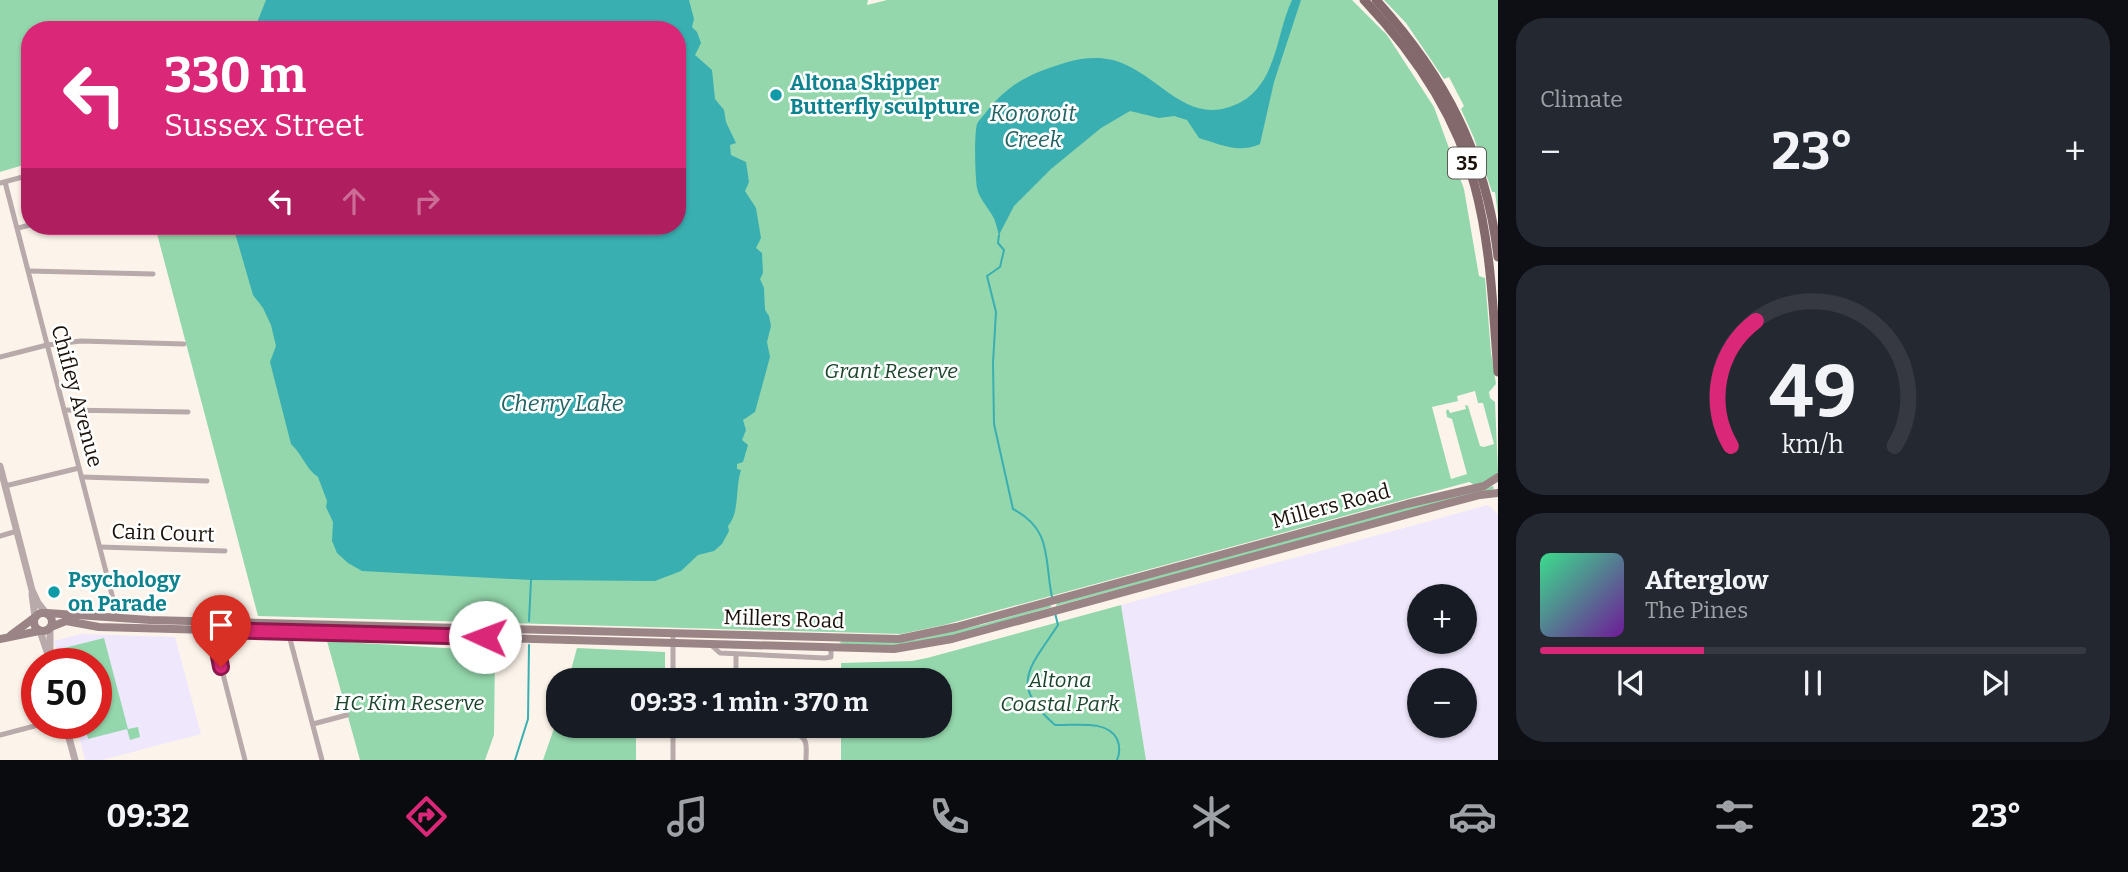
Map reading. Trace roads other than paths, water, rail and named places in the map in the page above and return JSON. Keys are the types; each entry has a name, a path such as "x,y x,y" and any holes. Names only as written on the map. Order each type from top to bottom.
{"main road":[{"name":"35","path":"1364,0 1386,24 1428,81 1448,116 1470,172 1488,261 1498,372"},
{"name":"35","path":"1377,0 1419,50 1456,111 1481,170 1498,257"},
{"name":"Millers Road","path":"46,613 118,618 899,639 1007,613 1407,503 1484,486 1498,477"},
{"name":"Millers Road","path":"51,627 66,621 99,627 894,649 914,647 1009,623 1455,501 1497,494"},
{"path":"41,613 46,613 52,619 51,627 4,638 41,613"},
{"path":"34,618 35,627 39,631"},
{"path":"830,638 831,648"}],"street":[{"path":"2,182 21,177"},
{"name":"Chifley Avenue","path":"2,182 18,228 118,618"},
{"path":"29,271 153,274"},
{"path":"0,357 47,345 81,341 184,344"},
{"path":"65,410 188,412"},
{"path":"0,466 32,590 34,618"},
{"path":"5,486 79,467"},
{"path":"82,477 207,481"},
{"path":"0,536 17,531"},
{"name":"Cain Court","path":"100,547 225,551"},
{"path":"32,590 46,613"},
{"path":"289,623 322,760"},
{"path":"50,648 51,627"},
{"path":"214,630 245,760"},
{"path":"39,631 45,648"},
{"path":"673,633 673,668"},
{"path":"710,645 720,653 825,658 831,657 831,648"},
{"path":"736,654 736,668"},
{"path":"313,724 347,715"},
{"path":"0,735 21,730"},
{"path":"673,738 673,760"},
{"path":"803,738 806,742 806,760"},
{"path":"69,739 75,760"}],"water":[{"name":"Cherry Lake","path":"266,0 689,0 694,19 692,27 701,43 695,55 712,70 715,99 724,110 726,122 736,143 730,145 731,155 746,162 749,182 745,191 756,208 761,238 756,248 762,253 763,273 760,279 764,288 765,310 771,326 767,342 770,357 755,412 743,420 746,430 742,440 748,445 743,462 737,464 737,469 741,470 736,507 728,526 729,531 722,544 714,551 698,555 681,571 655,581 531,580 362,571 348,563 337,553 332,541 333,522 318,477 291,444 270,362 276,346 271,325 253,295 236,235 686,235 686,21 258,21"},
{"name":"Kororoit Creek","path":"1292,0 1301,0 1274,82 1260,144 1244,148 1222,145 1199,138 1187,120 1174,116 1159,118 1130,111 1101,128 1051,169 1014,206 999,235 993,217 977,188 975,137 978,122 1005,92 1041,71 1085,58 1103,58 1129,66 1189,105 1222,109 1241,102 1262,82 1269,70"}],"waterway":[{"name":"Kororoit Creek","path":"999,235 998,243 1004,250 1000,267 987,276 996,312 994,424 1013,509 1026,517 1041,536 1052,597"},
{"path":"529,621 531,580"},
{"name":"Kororoit Creek","path":"1055,613 1058,625 1039,653 1028,676 1032,698 1040,711 1055,725 1098,726 1112,733 1119,744 1117,760"},
{"path":"515,760 528,719 529,645"}],"place":[{"name":"Altona Skipper Butterfly sculpture","path":"776,95"},
{"name":"Psychology on Parade","path":"54,592"}],"park label":[{"name":"Grant Reserve","path":"891,371"},
{"name":"Altona Coastal Park","path":"1060,692"},
{"name":"HC Kim Reserve","path":"409,703"}]}
